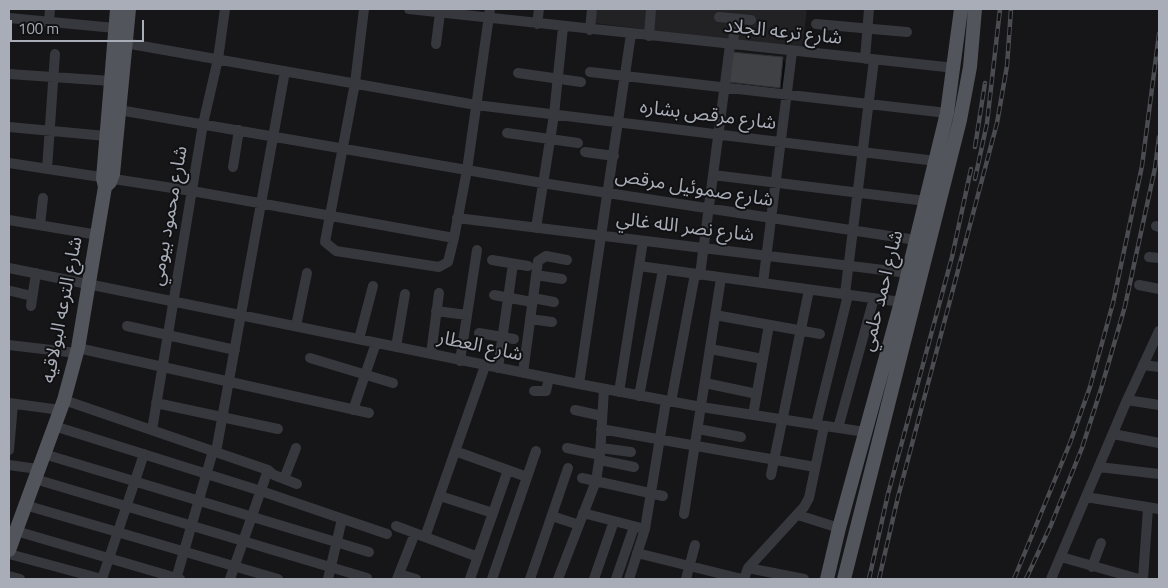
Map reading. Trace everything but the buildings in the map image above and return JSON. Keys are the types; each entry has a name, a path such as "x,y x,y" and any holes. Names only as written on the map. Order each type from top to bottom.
{"main road":[{"name":"شارع الترعه البولاقيه","path":"106,181 106,136 117,9"},
{"name":"شارع الترعه البولاقيه","path":"9,550 14,526 25,506 37,474 62,405 78,350 119,110 129,9"},
{"name":"شارع احمد حلمي","path":"827,579 839,528 901,302 936,160 955,68 961,9"},
{"name":"شارع احمد حلمي","path":"844,579 960,120 970,67 975,9"}],"street":[{"path":"49,22 50,9"},
{"name":"شارع محمود بيومي","path":"152,430 203,124 218,59 225,9"},
{"path":"364,9 355,83 325,242 336,251 439,267 448,262 454,238 467,170 490,14"},
{"name":"شارع ترعه الجلاد","path":"409,9 440,13 490,14 563,27 955,68"},
{"path":"538,24 539,9"},
{"path":"590,30 592,9"},
{"path":"649,36 651,9"},
{"path":"637,553 743,579 748,568 798,515 808,498 815,467 820,425 847,295 868,105 869,59 867,29 869,9"},
{"path":"436,44 440,13"},
{"path":"719,17 751,20"},
{"path":"9,18 115,28"},
{"path":"629,579 645,529 668,401 704,248 724,88 735,19"},
{"path":"816,24 907,32"},
{"path":"536,228 554,115 563,27"},
{"path":"579,384 609,193 631,34"},
{"name":"شارع مرقص بشاره","path":"125,43 476,104 718,135 936,160"},
{"path":"763,283 792,52"},
{"path":"47,169 55,54"},
{"path":"14,526 178,579 191,526 223,417 285,71"},
{"path":"590,72 947,113"},
{"path":"518,73 581,82"},
{"path":"9,74 111,81"},
{"name":"شارع صموئيل مرقص","path":"119,110 542,183 916,240"},
{"path":"9,127 106,136"},
{"path":"234,167 239,130"},
{"path":"506,132 578,143"},
{"path":"585,152 614,156"},
{"path":"9,163 106,181 192,191 454,238"},
{"path":"713,175 926,201"},
{"path":"40,225 43,198"},
{"name":"شارع نصر الله غالي","path":"458,218 908,273"},
{"path":"9,220 98,235"},
{"path":"619,392 643,240"},
{"path":"460,360 477,250"},
{"path":"523,373 538,261 541,257 567,260"},
{"path":"492,260 528,266"},
{"path":"498,368 513,264"},
{"path":"639,266 901,302"},
{"name":"شارع العطار","path":"9,268 639,396 865,432"},
{"path":"639,396 663,270"},
{"path":"11,291 32,301 36,273"},
{"path":"296,326 307,273"},
{"path":"536,275 562,279"},
{"path":"684,514 721,278"},
{"path":"1139,285 1159,289"},
{"path":"359,339 372,286"},
{"path":"771,476 809,290"},
{"path":"430,354 439,293"},
{"path":"396,347 405,294"},
{"path":"494,295 554,302"},
{"path":"838,428 874,298"},
{"path":"436,311 467,315"},
{"path":"716,315 820,334"},
{"path":"530,318 552,322"},
{"path":"753,415 769,325"},
{"path":"127,326 235,350"},
{"path":"1052,579 1127,400 1159,331"},
{"path":"479,333 514,339"},
{"path":"353,410 376,343"},
{"path":"9,345 78,350 369,413"},
{"path":"710,350 763,359"},
{"path":"310,358 393,382"},
{"path":"1143,365 1159,367"},
{"path":"426,537 486,366"},
{"path":"534,391 546,391 549,378"},
{"path":"705,383 757,394"},
{"path":"558,579 596,481 600,454 604,389"},
{"path":"1127,400 1159,405"},
{"path":"9,450 11,403 62,405 152,430 268,470 297,484"},
{"path":"156,403 278,429"},
{"path":"575,410 602,416"},
{"path":"54,426 260,491 387,534"},
{"path":"601,429 815,467"},
{"path":"698,429 741,437"},
{"path":"1113,434 1159,443"},
{"path":"284,479 296,448"},
{"path":"568,448 600,454 634,467"},
{"path":"492,579 536,450"},
{"path":"456,451 527,477"},
{"path":"600,454 631,452"},
{"path":"44,454 369,552"},
{"path":"9,554 102,579 144,454"},
{"path":"9,465 126,506 367,578"},
{"path":"1099,467 1159,474"},
{"path":"530,579 568,468"},
{"path":"230,579 268,470"},
{"path":"470,579 508,470"},
{"path":"582,478 663,496"},
{"path":"440,496 493,513"},
{"path":"1086,497 1159,509"},
{"path":"25,506 278,579"},
{"path":"1061,557 1141,579 1148,508"},
{"path":"583,513 645,529"},
{"path":"798,515 839,528"},
{"path":"552,516 579,525"},
{"path":"328,579 342,519"},
{"path":"594,579 614,521"},
{"path":"396,526 478,558"},
{"path":"616,579 634,527"},
{"path":"415,533 398,577 416,579"},
{"path":"1092,567 1101,543"},
{"path":"686,579 695,545"},
{"path":"748,568 804,579"},
{"path":"9,576 20,579"}],"shaded area":[{"path":"596,9 807,9 802,49 594,23"}],"railway":[{"path":"975,179 987,123 1000,9"},
{"path":"879,579 898,497 997,123 1007,66 1011,9"},
{"path":"1014,579 1070,443 1090,387 1113,303 1142,166 1159,34"},
{"path":"975,147 985,83"},
{"path":"1026,579 1051,525 1082,448 1101,389 1125,306 1155,168 1159,137"},
{"path":"869,579 888,494 952,257 971,169"}]}
